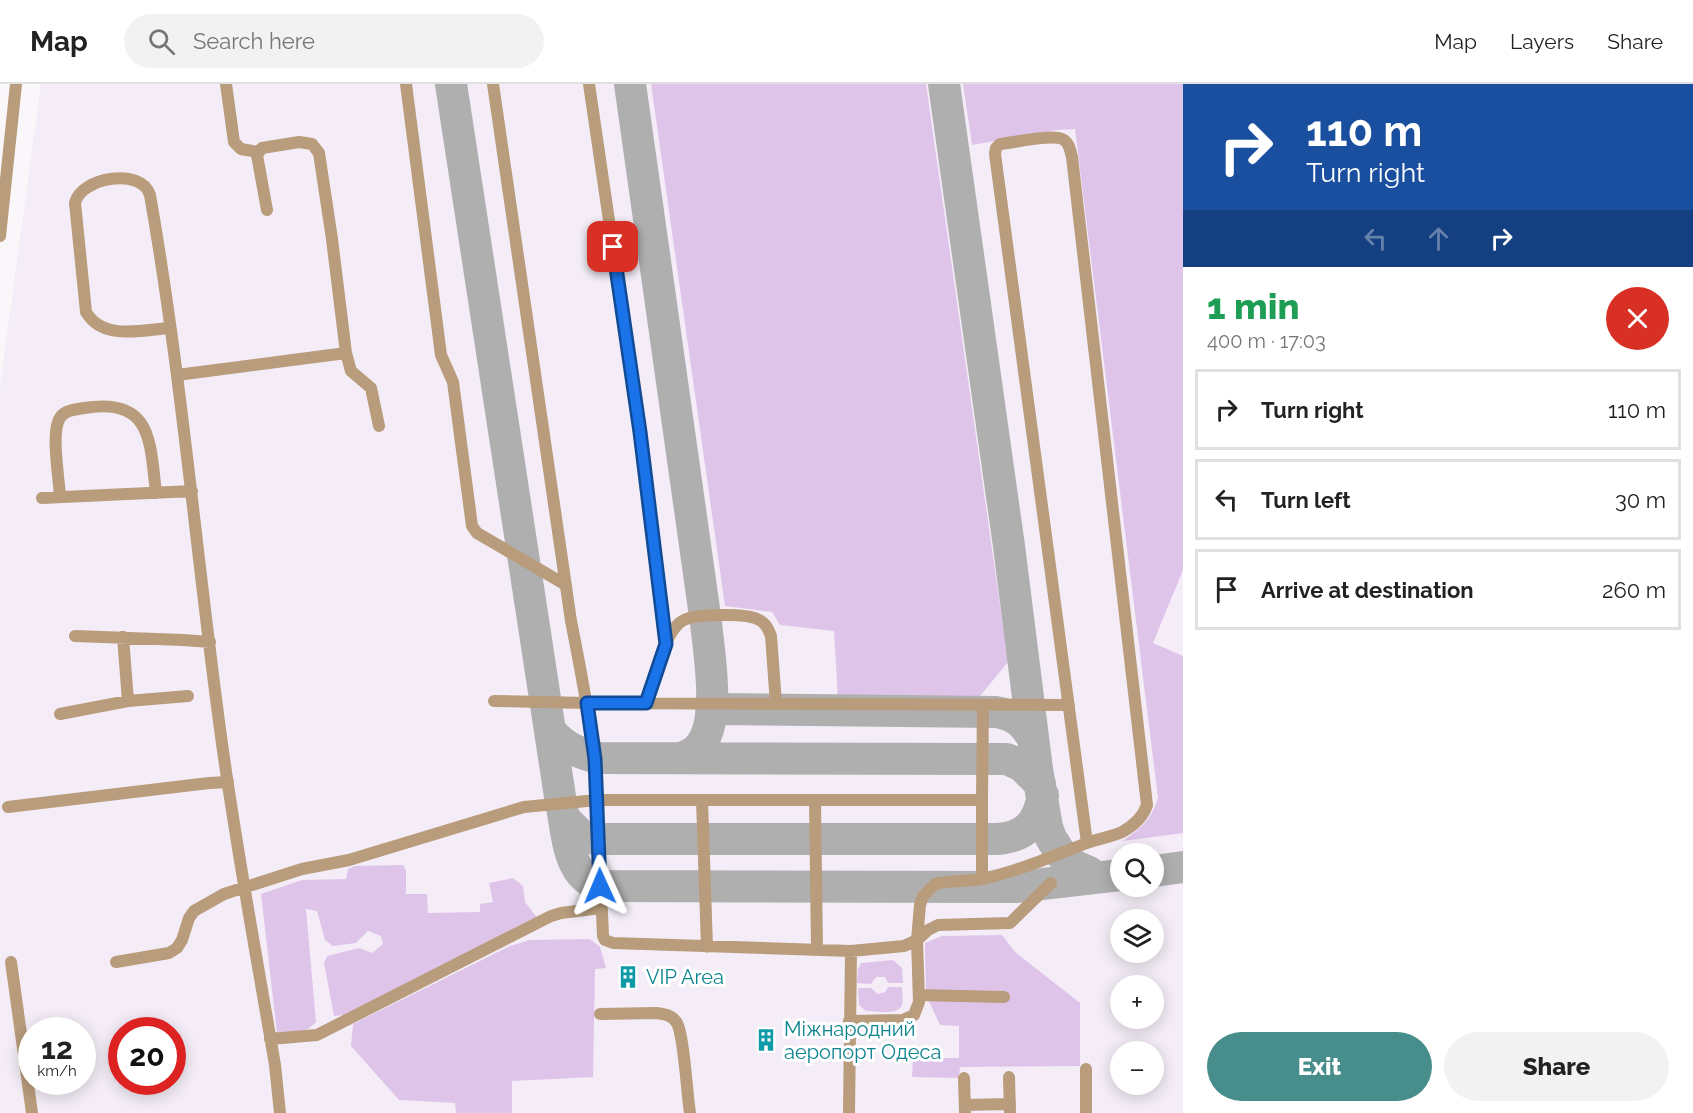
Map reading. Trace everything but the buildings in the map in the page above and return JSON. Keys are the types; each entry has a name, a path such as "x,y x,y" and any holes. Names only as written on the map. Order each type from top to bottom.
{"lane":[{"path":"0,236 16,84"},
{"path":"226,84 234,142 241,149 258,152"},
{"path":"406,84 441,355 453,381 472,526 477,533 566,585"},
{"path":"493,84 566,585 595,759 605,940 707,947 851,951 904,946 938,925 1010,923 1051,883"},
{"path":"589,84 640,432 666,644"},
{"path":"849,1021 903,1020 914,1015 919,995 917,940 920,901 931,887 940,882 982,879 1123,832 1144,813 1146,805 1072,157 1069,146 1064,140 1051,137 1000,144 994,154 1087,843"},
{"path":"258,152 262,148 299,142 312,144 319,153 346,353 351,371 371,388 380,426"},
{"path":"258,152 267,210"},
{"path":"170,328 108,330 101,327 86,312 75,203 78,194 88,186 95,183 133,179 148,187 170,328 177,375 228,782 280,1113"},
{"path":"177,375 346,353"},
{"path":"60,497 56,434 59,420 67,411 95,406 130,412 143,423 152,455 156,493"},
{"path":"42,498 192,491"},
{"path":"646,703 666,644 679,624 689,619 748,616 762,621 767,626 773,644 776,704"},
{"path":"75,636 210,642"},
{"path":"123,637 128,701"},
{"path":"60,714 128,701 188,696"},
{"path":"494,701 1069,705"},
{"path":"982,879 983,705"},
{"path":"8,807 228,782"},
{"path":"116,962 169,953 177,948 194,911 224,894 302,869 349,860 524,807 597,800 982,800"},
{"path":"702,800 707,947"},
{"path":"815,800 817,950"},
{"path":"270,1039 318,1035 551,916 602,908"},
{"path":"849,1113 851,951"},
{"path":"11,962 32,1113"},
{"path":"919,995 1004,997"},
{"path":"600,1014 656,1013 666,1014 676,1021 681,1036 690,1113"},
{"path":"1086,1069 1087,1112"},
{"path":"964,1078 965,1109 1010,1108 1009,1077"}],"shaded area":[{"path":"41,84 1183,84 1183,1113 0,1113 0,386"},
{"path":"651,84 926,84 1008,662 980,696 838,700 834,631 780,625 772,612 725,606"},
{"path":"963,84 1183,84 1183,570 1153,643 1183,656 1183,833 1123,841 1145,823 1158,798 1075,129 972,145"},
{"path":"403,865 406,870 406,894 427,894 428,913 480,912 480,904 493,902 489,883 513,878 523,886 525,902 539,920 352,1014 334,1016 324,963 327,956 359,948 372,953 383,944 381,936 368,931 356,943 333,946 325,940 317,911 306,909 316,1022 303,1031 277,1033 261,894 302,880 346,879 348,869 354,866"},
{"path":"1002,935 1015,952 1080,1003 1080,1066 960,1067 959,1078 912,1077 913,1058 959,1058 959,1026 940,1025 926,995 925,943 942,936"},
{"path":"590,939 600,947 606,968 595,969 593,1077 512,1081 512,1113 456,1113 455,1103 399,1100 351,1046 353,1024 510,946 530,940"},
{"path":"893,960 902,968 903,983 888,983 885,977 876,977 871,984 857,983 861,963"},
{"path":"888,987 902,987 902,1003 898,1009 889,1012 866,1011 859,1005 858,988 871,988 878,994 885,992"}],"taxiway":[{"path":"451,84 561,803 571,854 576,866 584,876 594,883 607,886 1016,887 1110,876"},
{"path":"630,84 711,670 710,723 705,737 696,750 682,758"},
{"path":"944,84 1009,546 1037,769 1047,827 1061,854 1075,866 1089,872"},
{"path":"711,709 996,712 1009,715 1018,721 1033,739"},
{"path":"551,731 572,749 599,758 1007,759 1022,766 1040,784"},
{"path":"568,822 581,835 594,839 997,839 1016,835 1029,827 1038,813 1043,795"},
{"path":"1164,870 1183,867"}],"place":[{"name":"VIP Area","path":"628,977"},
{"name":"Міжнародний аеропорт Одеса","path":"766,1040"}],"route":[{"path":"600,886 595,759 587,703 646,703 666,644 640,432 613,247"}]}
